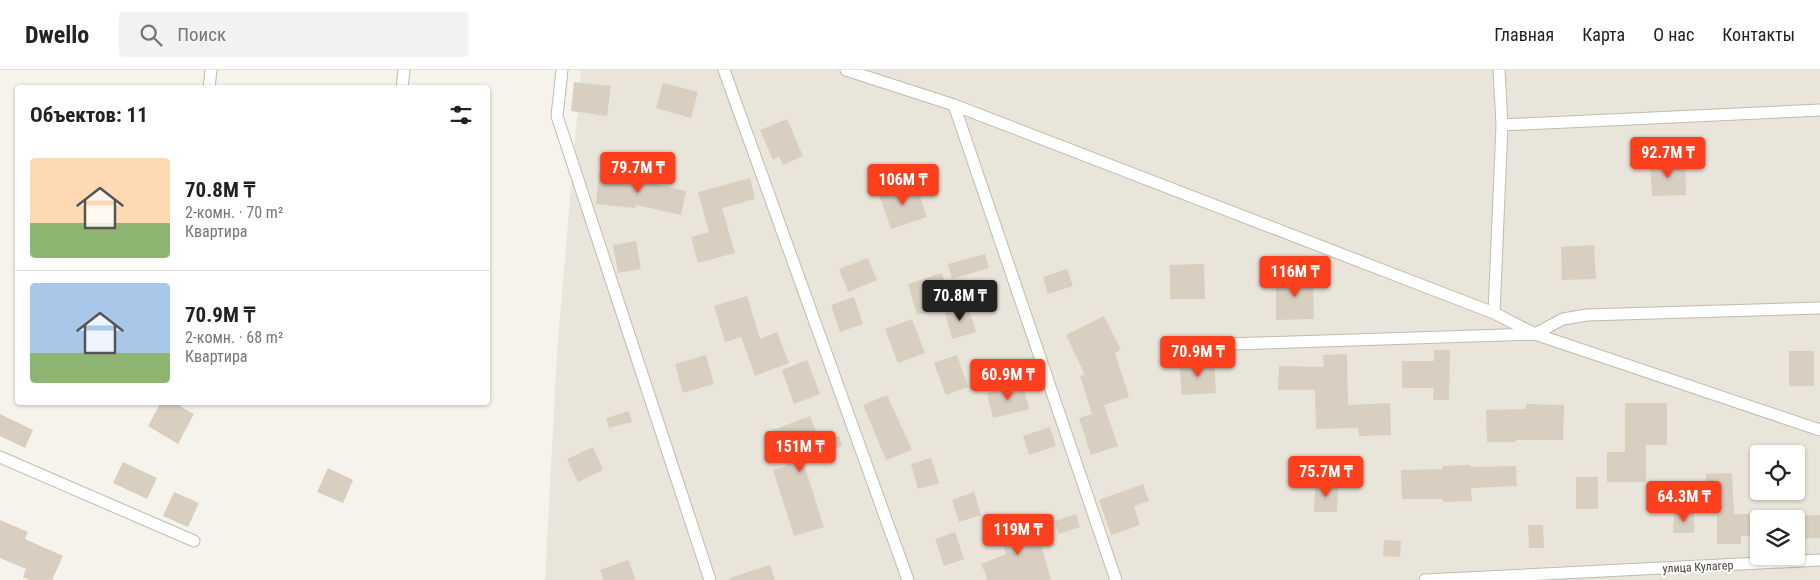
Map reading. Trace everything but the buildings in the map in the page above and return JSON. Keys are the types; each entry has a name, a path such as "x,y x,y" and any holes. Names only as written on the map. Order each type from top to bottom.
{"street":[{"path":"209,85 211,70"},
{"path":"402,85 404,70"},
{"path":"562,70 557,116 710,580"},
{"path":"724,70 908,580"},
{"path":"846,70 954,105 1494,313 1535,334 1820,430"},
{"path":"1494,313 1502,125 1499,70"},
{"path":"954,105 1116,580"},
{"path":"1502,125 1820,110"},
{"path":"1169,346 1535,334 1563,319 1587,315 1820,308"},
{"path":"0,457 194,541"},
{"name":"улица Кулагер","path":"1425,580 1820,560"}],"shaded area":[{"path":"581,70 1820,70 1820,580 545,580 557,352"}]}
